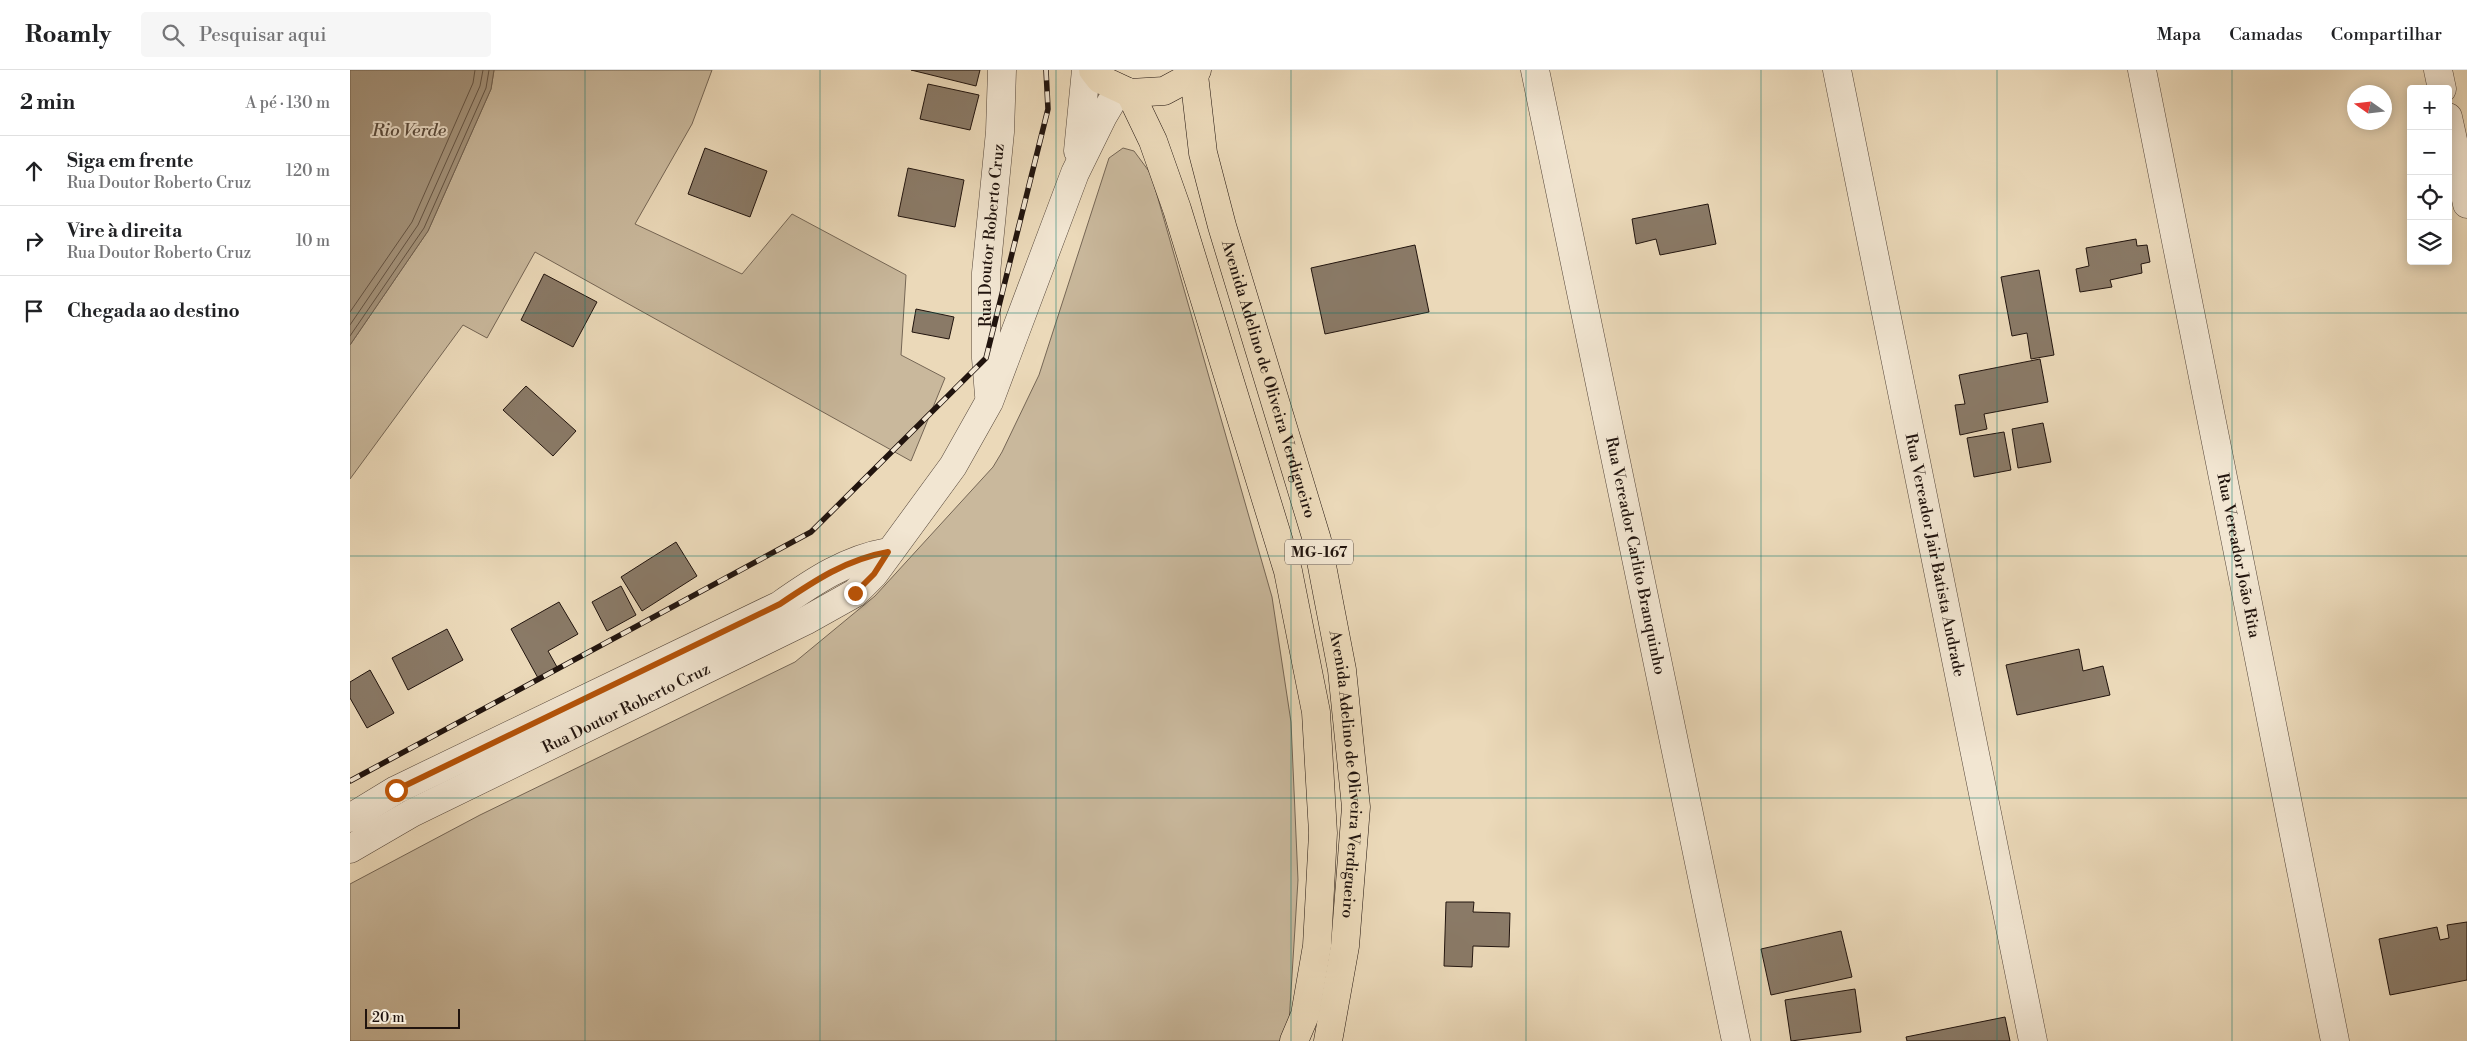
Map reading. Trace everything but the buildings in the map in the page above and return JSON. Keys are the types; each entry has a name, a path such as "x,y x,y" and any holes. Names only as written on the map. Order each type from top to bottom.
{"main road":[{"path":"1092,70 1100,79 1125,91 1164,92 1196,72"},
{"name":"Avenida Adelino de Oliveira Verdigueiro","path":"1196,72 1203,153 1222,226 1317,540 1342,670 1356,807 1345,946 1328,1041"},
{"name":"Avenida Adelino de Oliveira Verdigueiro","path":"1125,91 1153,141 1177,209 1288,571 1316,712 1324,833 1316,946 1305,1015 1294,1041"}],"street":[{"name":"Rua Doutor Roberto Cruz","path":"989,402 986,358 986,274 1000,132 1002,70"},
{"name":"Rua Doutor Roberto Cruz","path":"1075,172 1086,70"},
{"name":"Rua Vereador Carlito Branquinho","path":"1535,70 1736,1041"},
{"name":"Rua Vereador Jair Batista Andrade","path":"1836,70 2033,1041"},
{"name":"Rua Vereador João Rita","path":"2142,70 2335,1041"},
{"path":"2438,70 2441,85"},
{"name":"Rua Doutor Roberto Cruz","path":"350,849 412,813 805,621 855,593 874,574 888,552 953,466 989,402 1075,172 1103,116 1125,91"},
{"path":"2451,130 2467,204"},
{"name":"Rua Doutor Roberto Cruz","path":"350,818 396,790 780,604 819,577 858,560 888,552"}],"shaded area":[{"path":"494,70 712,70 692,124 635,224 742,274 792,214 906,275 901,355 945,378 911,461 535,252 487,338 463,325 350,479 350,345 428,231 491,89"},
{"path":"1123,148 1134,151 1151,174 1272,597 1291,722 1298,880 1289,1023 1280,1041 350,1041 350,884 480,815 795,662 875,596 993,467 1039,375 1109,158"}],"water":[{"name":"Rio Verde","path":"350,70 494,70 491,89 428,231 350,345"}],"railway":[{"path":"350,781 811,532 986,358 1048,109 1046,70"}],"route":[{"path":"396,790 780,604 819,577 873,554 888,552 874,574 855,593"}]}
